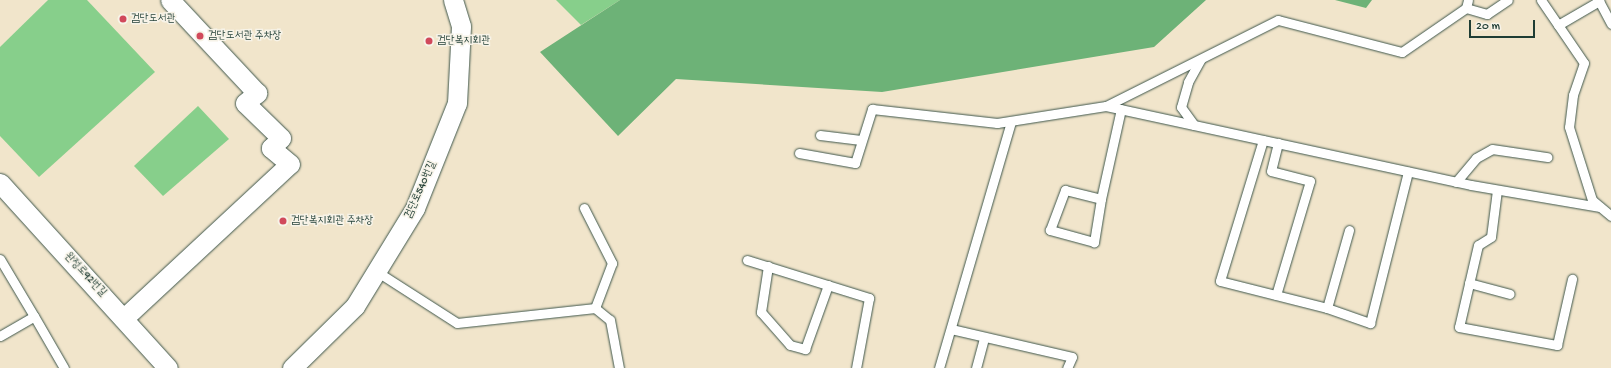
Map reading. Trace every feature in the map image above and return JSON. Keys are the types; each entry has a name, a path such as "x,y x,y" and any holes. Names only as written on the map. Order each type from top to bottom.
{"street":[{"path":"124,318 290,164 271,148 281,138 245,104 257,93 170,0"},
{"name":"검단로540번길","path":"292,368 355,306 415,208 457,103 461,26 453,0"},
{"name":"완정로92번길","path":"0,184 124,318 168,368"}],"lane":[{"path":"799,153 855,163 872,109 997,123 1106,106 1278,20 1402,52 1467,4 1487,14 1508,0"},
{"path":"1542,0 1584,64 1573,95 1569,126 1592,200 1611,216"},
{"path":"1558,25 1599,1 1611,24"},
{"path":"1194,125 1181,107 1188,82 1201,59"},
{"path":"1106,106 1456,182 1600,207"},
{"path":"1101,199 1065,190 1050,230 1094,242 1101,199 1121,109"},
{"path":"939,368 1011,121"},
{"path":"820,135 861,140"},
{"path":"1263,140 1220,280 1328,308 1370,323 1408,172"},
{"path":"1276,295 1310,181 1271,171 1278,143"},
{"path":"1456,182 1476,158 1492,150 1547,157"},
{"path":"1497,190 1491,236 1478,245 1459,328 1556,345 1572,279"},
{"path":"584,208 612,263 595,308"},
{"path":"1328,308 1349,230"},
{"path":"0,259 64,368"},
{"path":"747,260 869,298 856,368"},
{"path":"768,266 761,312 790,345 805,349 828,285"},
{"path":"376,271 457,323 595,308 610,320 619,368"},
{"path":"1469,283 1510,294"},
{"path":"0,336 34,316"},
{"path":"951,329 984,338 1072,357 1068,368"},
{"path":"976,368 984,338"}],"green space":[{"path":"48,0 87,0 155,72 39,177 0,136 0,47"},
{"path":"556,0 620,0 581,25"},
{"path":"620,0 1206,0 1154,47 882,92 676,79 618,136 540,52"},
{"path":"1335,0 1372,0 1366,8"},
{"path":"198,106 229,139 163,196 134,166"}],"place":[{"name":"검단도서관","path":"123,19"},
{"name":"검단도서관 주차장","path":"200,36"},
{"name":"검단복지회관","path":"429,41"},
{"name":"검단복지회관 주차장","path":"283,221"}]}
